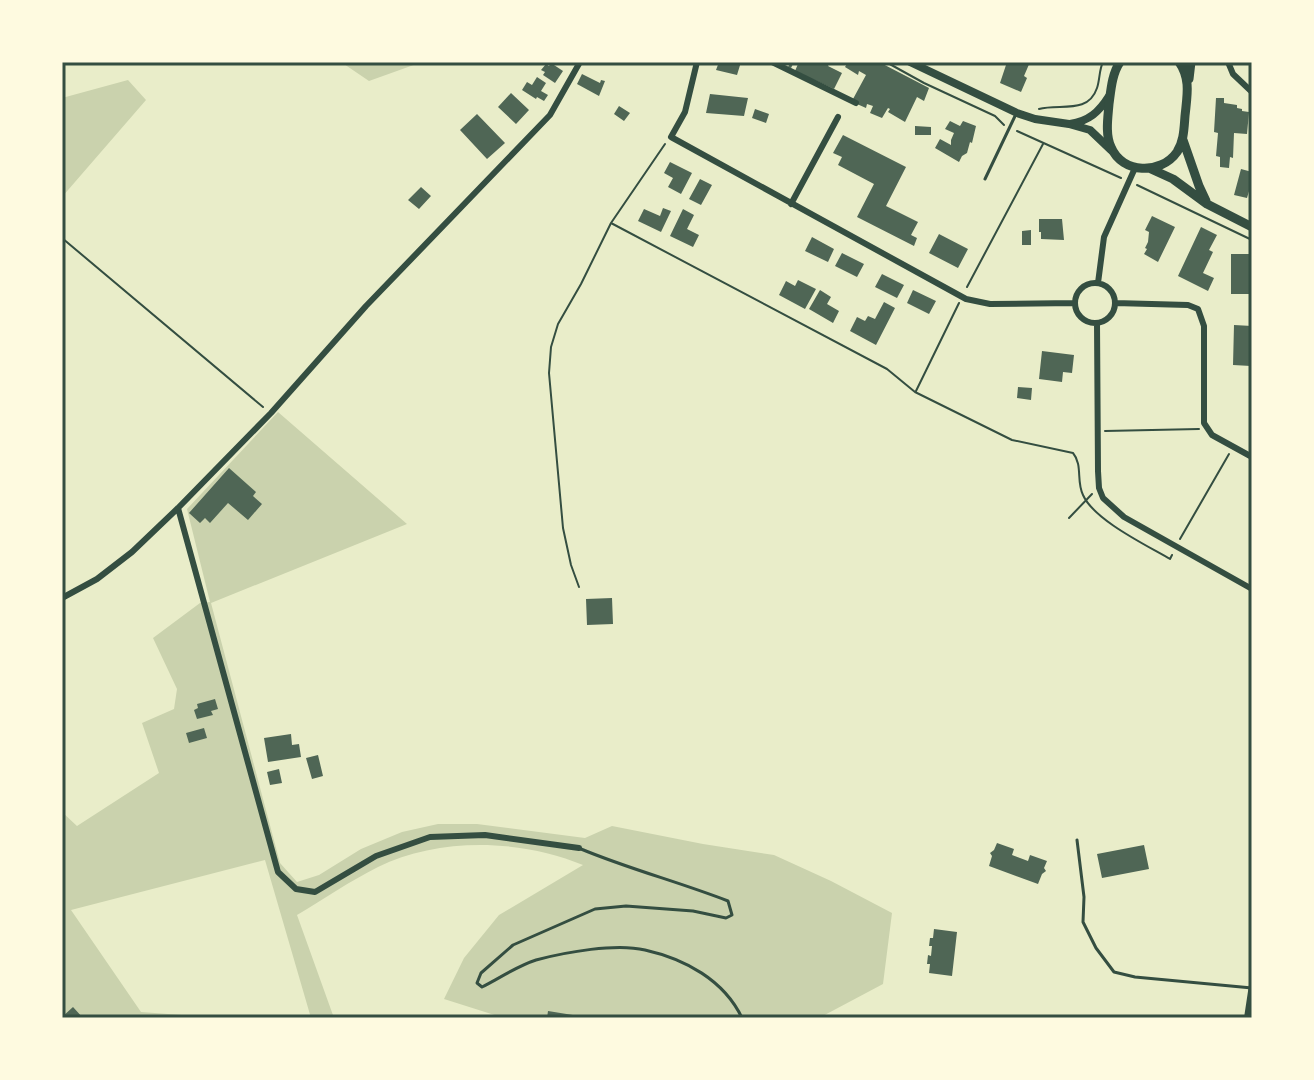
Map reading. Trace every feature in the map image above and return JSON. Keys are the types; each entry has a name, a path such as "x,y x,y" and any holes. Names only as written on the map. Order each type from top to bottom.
{"main road":[{"path":"1120,62 1111,92 1108,138 1113,152 1135,168 1151,169 1173,179 1207,204 1252,227"},
{"path":"1179,62 1188,83"},
{"path":"1151,169 1170,160 1179,150 1191,62"},
{"path":"1183,138 1207,204"}],"street":[{"path":"62,598 97,579 122,560 271,413 366,306 550,115 580,62"},
{"path":"697,62 685,112 671,137 962,297 990,304 1075,303"},
{"path":"772,62 856,103"},
{"path":"910,62 1017,113 1069,124 1094,133 1113,152"},
{"path":"1228,62 1233,74 1252,92"},
{"path":"1069,124 1091,118 1111,92"},
{"path":"791,204 838,117"},
{"path":"1098,283 1104,237 1135,168"},
{"path":"1098,283 1112,292 1115,303 1107,318 1097,323 1079,315 1075,303 1084,286 1098,283"},
{"path":"1115,303 1188,305 1198,309 1204,326 1204,423 1212,435 1252,457"},
{"path":"1097,323 1097,431 1099,488 1103,498 1124,517 1252,589"},
{"path":"178,508 278,872 296,889 315,892 376,856 430,837 485,835 579,848"},
{"path":"1247,1018 1252,986"}],"lane":[{"path":"985,179 1017,113"},
{"path":"1077,840 1084,897 1083,922 1096,948 1114,972 1135,977 1252,986"},
{"path":"579,848 625,867 728,901 732,915 726,918 693,911 626,906 595,909 513,945 481,973 477,983 482,987 537,960 590,949 643,950 698,970 719,986 737,1006 742,1018"}],"path":[{"path":"886,62 995,116 1003,125 1252,240"},
{"path":"1031,137 1039,108 1078,106 1090,101 1097,88 1103,62"},
{"path":"579,587 563,528 549,373 551,347 558,324 611,223 671,137"},
{"path":"915,392 1044,143"},
{"path":"611,223 887,369 915,392 1012,440 1073,453 1079,460 1081,492 1089,506 1122,531 1170,559 1233,446"},
{"path":"62,238 271,413"},
{"path":"1097,431 1208,429"},
{"path":"1069,518 1099,488"}],"green space":[{"path":"341,62 422,62 369,81"},
{"path":"128,80 146,100 62,197 62,98"},
{"path":"278,412 407,524 211,603 280,863 297,882 319,875 361,849 402,832 438,824 477,824 585,838 612,826 774,855 892,913 883,984 819,1018 504,1018 444,999 464,958 499,915 583,865 559,856 507,846 453,846 402,857 378,867 297,915 334,1018 311,1018 265,860 71,910 141,1012 222,1018 62,1018 62,812 77,826 159,773 142,723 174,709 177,689 153,638 200,603 210,602 187,509"}],"building":[{"path":"719,62 741,62 737,75 716,70"},
{"path":"794,62 807,62 809,65 810,62 824,62 842,73 834,89 795,71 798,64"},
{"path":"848,62 879,62 929,88 924,101 917,97 905,122 888,112 888,108 882,118 870,113 873,106 867,104 866,108 853,99 866,75 859,71 858,75 845,67"},
{"path":"1007,62 1030,62 1021,92 1000,83"},
{"path":"551,63 563,71 555,83 541,70"},
{"path":"582,74 600,83 601,80 605,81 599,96 577,84"},
{"path":"537,77 546,83 541,91 548,95 544,101 522,90 527,82 532,85"},
{"path":"511,93 529,110 516,124 498,107"},
{"path":"710,94 748,98 744,116 706,113"},
{"path":"1216,98 1224,98 1224,103 1237,105 1242,111 1249,112 1247,134 1234,133 1233,158 1230,157 1229,168 1220,167 1220,157 1216,156"},
{"path":"619,106 630,113 624,121 614,114"},
{"path":"755,109 769,114 766,123 752,118"},
{"path":"477,114 505,143 487,159 460,130"},
{"path":"950,121 960,126 963,121 976,126 972,143 959,162 935,148 940,139 951,145 954,133 945,129"},
{"path":"915,126 931,127 931,135 915,135"},
{"path":"843,135 906,167 886,206 918,222 911,235 917,238 914,246 857,217 874,184 838,165 842,157 833,153"},
{"path":"670,162 692,173 681,194 668,187 673,178 664,173"},
{"path":"1241,169 1252,172 1247,198 1234,195"},
{"path":"700,179 712,185 701,205 689,199"},
{"path":"421,187 431,196 419,209 408,200"},
{"path":"663,208 671,211 661,232 638,221 644,209 660,216"},
{"path":"683,209 694,215 687,229 699,235 693,247 670,236"},
{"path":"1152,216 1175,227 1158,262 1144,254 1149,232 1145,230"},
{"path":"1039,219 1062,219 1064,240 1041,239"},
{"path":"1201,227 1217,235 1203,273 1214,278 1208,291 1178,276"},
{"path":"1031,230 1031,245 1022,245 1022,231"},
{"path":"939,234 968,249 958,268 929,253"},
{"path":"812,237 834,249 828,262 805,251"},
{"path":"842,253 864,264 857,277 835,266"},
{"path":"1231,254 1249,254 1249,294 1231,294"},
{"path":"882,274 904,285 897,298 875,287"},
{"path":"798,280 816,289 805,309 779,295 786,281 795,286"},
{"path":"820,290 831,297 827,304 839,311 833,323 809,309"},
{"path":"913,290 936,301 929,314 907,303"},
{"path":"884,302 895,308 876,345 850,331 857,317 865,321 868,316 875,319"},
{"path":"1234,325 1252,326 1251,366 1233,365"},
{"path":"1042,351 1074,355 1072,373 1063,372 1062,382 1039,379"},
{"path":"1018,387 1032,388 1031,400 1017,398"},
{"path":"229,468 256,492 253,496 262,504 248,520 228,503 210,523 205,518 200,523 189,513"},
{"path":"612,598 613,624 587,625 586,599"},
{"path":"215,699 218,709 211,711 213,715 197,719 194,710 198,708 197,704"},
{"path":"204,728 207,738 189,743 186,733"},
{"path":"291,734 292,745 299,744 301,757 268,762 264,738"},
{"path":"318,755 323,776 312,779 306,758"},
{"path":"279,769 282,783 270,785 267,772"},
{"path":"997,843 1014,849 1012,855 1028,861 1030,855 1047,861 1046,871 1038,884 989,866 990,853"},
{"path":"1144,845 1149,869 1102,878 1097,854"},
{"path":"934,929 957,932 952,976 929,973 928,955 931,956 932,946 929,946"},
{"path":"73,1007 83,1018 62,1018 62,1017"},
{"path":"548,1011 579,1016 579,1018 547,1018"}]}
